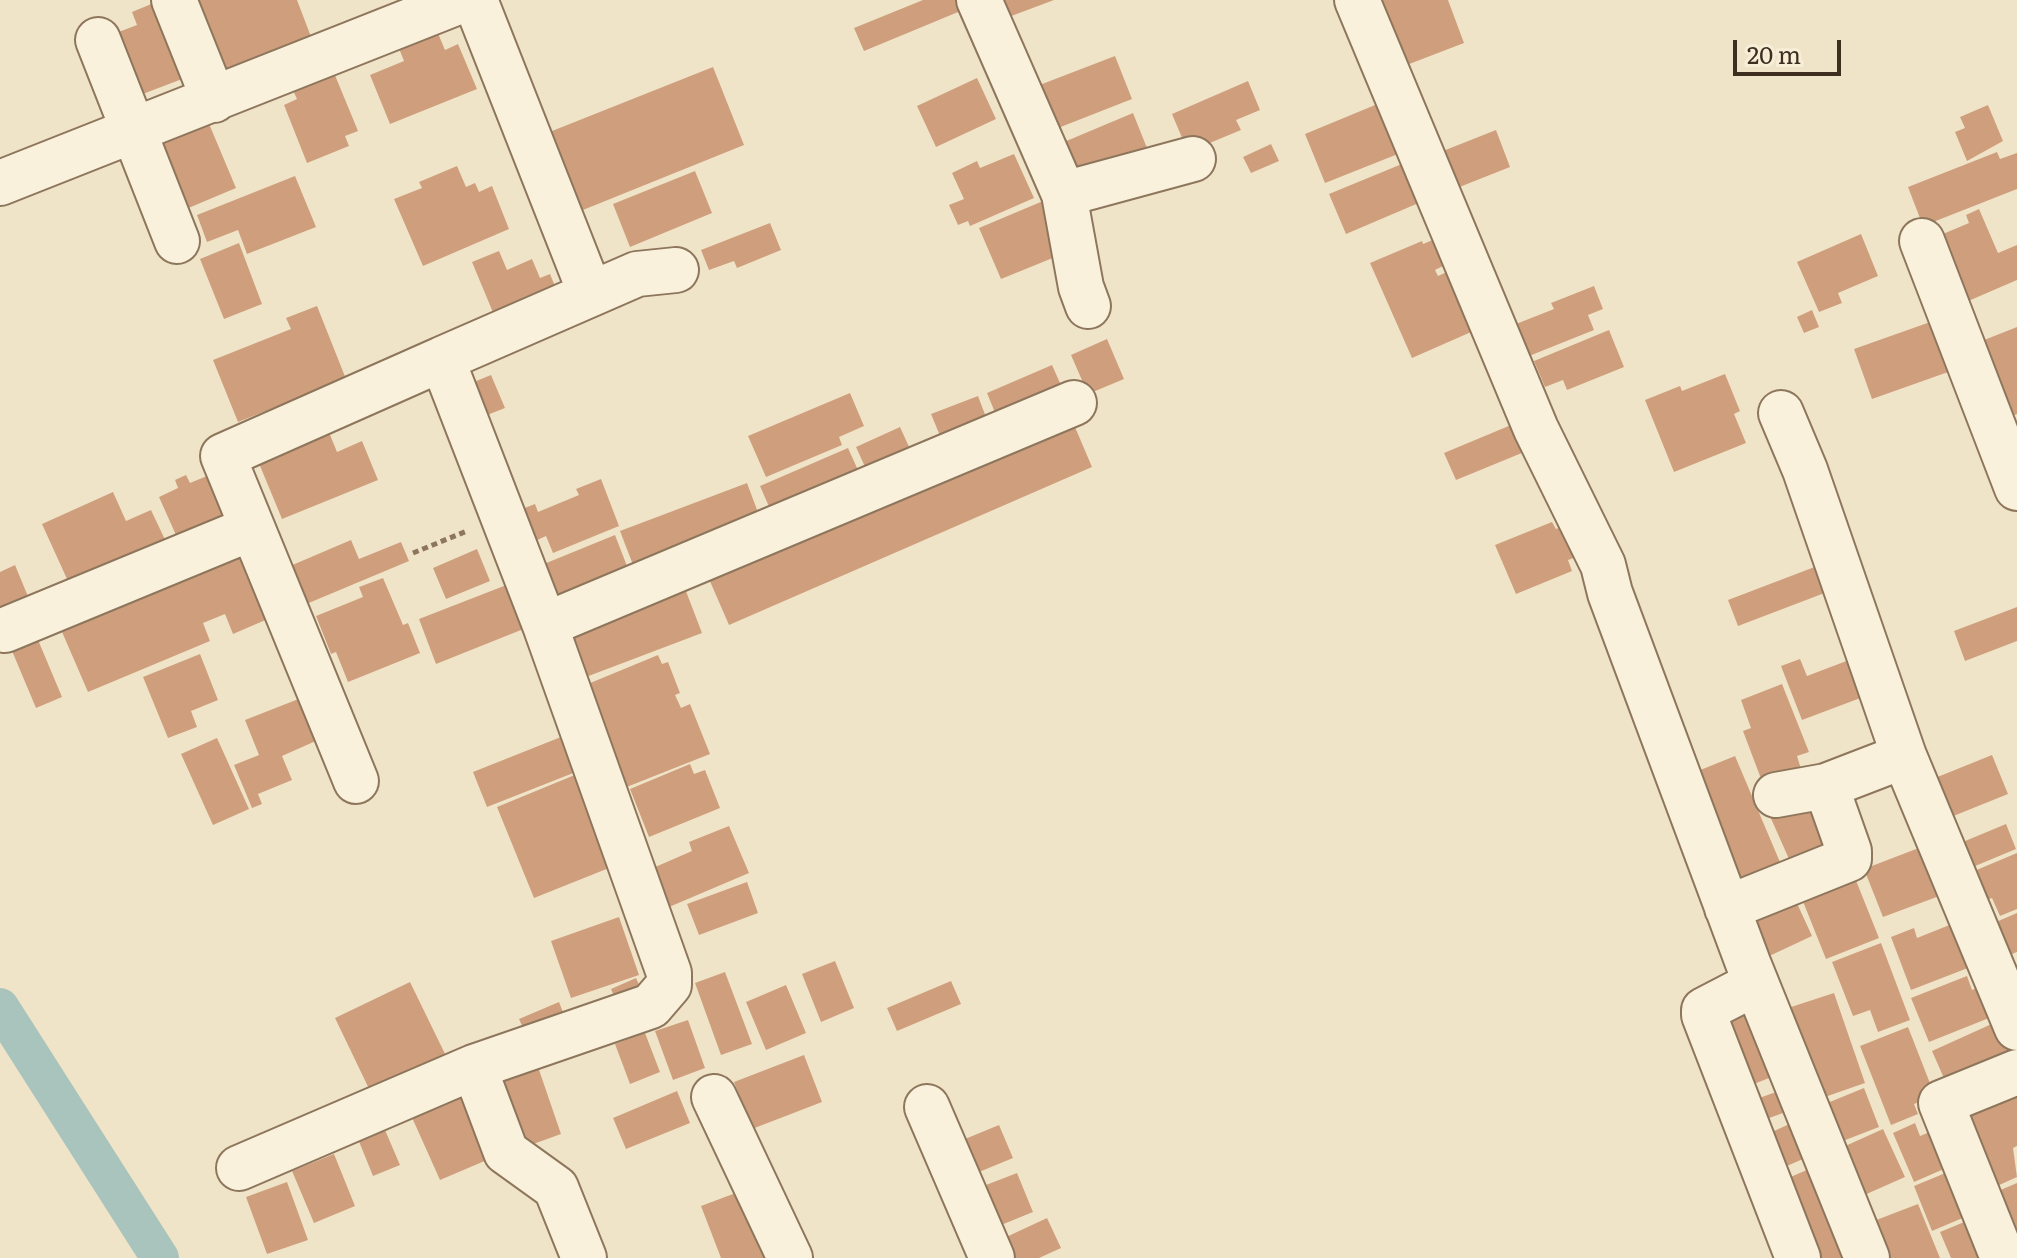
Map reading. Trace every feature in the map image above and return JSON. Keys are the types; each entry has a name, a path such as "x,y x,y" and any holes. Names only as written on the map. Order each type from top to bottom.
{"street":[{"path":"174,0 214,100"},
{"path":"0,183 463,0"},
{"path":"475,0 590,292"},
{"path":"979,0 1064,194 1081,287 1088,306"},
{"path":"1357,0 1536,429 1603,565 1610,593 1727,908 1867,1258"},
{"path":"98,40 177,241"},
{"path":"1064,194 1193,159"},
{"path":"1922,241 2017,488"},
{"path":"356,781 223,456 590,292 637,274 676,270"},
{"path":"239,1168 474,1067 651,1006 669,985 669,973 545,625 505,515 442,359"},
{"path":"545,625 1074,403"},
{"path":"1781,413 1805,470 1904,756 2017,1028"},
{"path":"5,630 252,528"},
{"path":"1776,795 1826,786 1904,756"},
{"path":"1727,908 1849,859 1849,851 1826,786"},
{"path":"1756,983 1704,1010 1706,1025 1798,1258"},
{"path":"474,1067 506,1152 556,1188 584,1258"},
{"path":"2003,1258 1941,1103 2017,1072"},
{"path":"714,1097 790,1258"},
{"path":"927,1107 992,1258"}],"path":[{"path":"413,553 505,515"}],"building":[{"path":"161,0 190,76 127,100 103,38 137,25 132,12"},
{"path":"180,0 297,0 313,42 212,81"},
{"path":"923,0 958,0 963,10 864,51 854,28"},
{"path":"999,0 1054,0 1006,18"},
{"path":"1378,0 1448,0 1464,43 1404,66"},
{"path":"437,31 445,50 458,44 477,89 390,124 370,75 404,61 398,46"},
{"path":"1115,56 1132,99 1053,130 1037,86"},
{"path":"713,67 744,145 578,212 547,133"},
{"path":"332,68 358,131 345,136 349,146 307,163 284,105 297,99 290,84"},
{"path":"977,78 996,119 936,147 917,106"},
{"path":"1248,81 1260,110 1236,120 1241,130 1188,152 1172,114"},
{"path":"1392,98 1413,148 1325,183 1305,134"},
{"path":"1988,105 2003,141 1967,161 1955,132 1965,128 1960,117"},
{"path":"1133,113 1149,153 1080,181 1064,142"},
{"path":"207,119 236,188 179,212 150,143"},
{"path":"1496,130 1510,167 1457,188 1443,151"},
{"path":"1271,144 1279,161 1251,173 1243,157"},
{"path":"1997,152 2000,159 2017,153 2017,189 1923,226 1908,187"},
{"path":"1014,154 1034,198 970,226 968,221 958,225 949,205 964,199 952,173 977,161 980,168"},
{"path":"1414,159 1421,202 1346,234 1329,194"},
{"path":"457,166 466,187 475,183 479,192 492,186 509,229 423,266 394,199 422,188 419,182"},
{"path":"695,171 712,213 630,247 613,204"},
{"path":"295,176 316,227 247,254 238,230 207,242 197,215"},
{"path":"1043,201 1065,253 1001,279 979,228"},
{"path":"1979,209 1998,253 2017,245 2017,280 1959,305 1931,239 1969,223 1966,215"},
{"path":"770,223 781,250 737,268 734,261 709,270 701,250"},
{"path":"1861,234 1878,276 1838,293 1842,303 1819,312 1797,262"},
{"path":"1435,239 1447,264 1435,270 1438,276 1460,266 1487,325 1412,358 1370,263 1422,241 1423,244"},
{"path":"239,243 262,304 224,319 200,259"},
{"path":"499,251 507,270 532,259 540,278 550,274 559,296 497,322 472,262"},
{"path":"1594,286 1603,309 1588,315 1594,330 1529,356 1516,324 1554,309 1551,303"},
{"path":"317,306 346,379 238,422 213,360 291,329 286,318"},
{"path":"1812,310 1819,327 1804,333 1797,317"},
{"path":"1933,321 1951,371 1872,399 1854,349"},
{"path":"2017,327 2017,414 1998,422 1969,346"},
{"path":"1609,330 1624,367 1567,390 1563,380 1545,387 1534,361"},
{"path":"1107,339 1124,379 1088,394 1071,355"},
{"path":"1052,365 1064,392 998,420 987,393"},
{"path":"1725,374 1740,411 1734,414 1746,443 1674,472 1645,400 1680,386 1682,391"},
{"path":"491,375 505,408 477,419 464,386"},
{"path":"850,393 864,426 839,437 842,445 766,477 748,436"},
{"path":"978,396 989,425 943,443 931,414"},
{"path":"1069,413 1092,467 729,625 709,579"},
{"path":"322,415 337,452 362,441 378,480 282,519 251,444"},
{"path":"1523,420 1534,448 1456,480 1444,453"},
{"path":"900,427 915,460 871,480 856,447"},
{"path":"848,448 862,479 774,518 760,486"},
{"path":"219,471 240,517 180,544 159,497 178,488 175,480 186,475 190,483"},
{"path":"601,479 619,526 553,553 546,536 535,541 522,509 535,504 538,512 579,495 576,489"},
{"path":"747,483 762,523 635,570 620,531"},
{"path":"113,492 126,521 151,510 168,546 72,590 42,524"},
{"path":"1552,522 1556,529 1567,525 1579,556 1568,560 1572,571 1516,594 1495,545"},
{"path":"615,535 632,579 556,610 539,566"},
{"path":"351,540 359,559 401,542 409,561 292,610 276,572"},
{"path":"248,546 277,615 233,634 225,614 203,623 210,641 88,692 59,625"},
{"path":"477,549 490,581 446,599 433,568"},
{"path":"1825,563 1835,589 1738,626 1728,600"},
{"path":"15,565 32,606 4,617 0,607 0,572"},
{"path":"383,578 403,625 408,623 420,653 348,682 336,652 331,654 316,616 363,597 359,587"},
{"path":"509,584 526,628 436,664 419,619"},
{"path":"684,586 702,633 578,680 560,634"},
{"path":"2017,607 2017,641 1965,661 1954,631"},
{"path":"33,628 62,697 36,708 7,639"},
{"path":"200,654 218,700 191,711 197,727 168,738 143,677"},
{"path":"658,655 662,664 668,662 680,693 675,695 681,708 690,704 710,754 614,792 583,686"},
{"path":"1857,657 1871,694 1802,720 1781,666 1800,659 1807,676"},
{"path":"1782,684 1809,752 1797,756 1801,769 1763,784 1743,731 1751,728 1741,700"},
{"path":"301,698 318,740 282,756 292,780 258,794 262,804 252,808 234,765 259,755 245,720"},
{"path":"571,733 586,768 487,807 473,772"},
{"path":"217,738 249,809 213,825 181,754"},
{"path":"1992,755 2008,794 1941,821 1925,782"},
{"path":"1735,756 1788,881 1741,901 1688,775"},
{"path":"690,764 694,774 705,770 720,808 649,837 630,789"},
{"path":"582,772 619,864 534,898 497,807"},
{"path":"1808,796 1832,851 1793,868 1769,814"},
{"path":"2006,824 2016,849 1968,869 1958,844"},
{"path":"729,826 749,873 662,910 646,871 692,851 689,842"},
{"path":"1924,846 1942,895 1883,917 1864,869"},
{"path":"2017,853 2017,909 2000,916 1992,898 1979,903 1967,874"},
{"path":"1853,873 1879,938 1826,959 1800,894"},
{"path":"747,882 758,913 699,935 687,904"},
{"path":"1790,888 1812,936 1765,958 1743,909"},
{"path":"2017,913 2017,952 2002,958 1989,925"},
{"path":"619,917 639,975 571,998 551,941"},
{"path":"1957,922 1973,966 1911,990 1891,937 1914,928 1917,938"},
{"path":"1881,943 1910,1020 1878,1032 1870,1010 1853,1016 1832,962"},
{"path":"835,961 854,1008 821,1022 802,974"},
{"path":"725,972 752,1044 721,1055 695,983"},
{"path":"1967,976 1972,990 1982,986 1994,1016 1929,1042 1911,998"},
{"path":"636,978 646,1000 620,1011 611,989"},
{"path":"951,981 961,1004 897,1031 887,1008"},
{"path":"410,982 448,1060 372,1095 335,1018"},
{"path":"786,985 806,1033 766,1050 746,1002"},
{"path":"1756,992 1787,1071 1736,1091 1705,1012"},
{"path":"1834,993 1865,1083 1819,1099 1788,1008"},
{"path":"559,1002 568,1025 529,1041 519,1019"},
{"path":"688,1020 705,1068 673,1080 655,1031"},
{"path":"1996,1022 2014,1063 1950,1092 1932,1051"},
{"path":"1908,1027 1935,1096 1914,1104 1918,1114 1891,1125 1860,1046"},
{"path":"645,1033 660,1072 630,1084 615,1044"},
{"path":"804,1055 822,1102 752,1129 734,1082"},
{"path":"537,1064 561,1134 514,1151 491,1080"},
{"path":"2017,1075 2017,1146 2013,1148 2017,1177 1986,1191 1955,1120"},
{"path":"1793,1086 1800,1107 1755,1123 1748,1102"},
{"path":"1864,1088 1879,1127 1835,1144 1820,1106"},
{"path":"464,1089 494,1157 440,1180 410,1113"},
{"path":"677,1091 690,1123 626,1149 613,1118"},
{"path":"1803,1118 1819,1152 1780,1169 1765,1135"},
{"path":"382,1123 400,1165 373,1176 356,1134"},
{"path":"1915,1123 1920,1136 1944,1126 1960,1162 1914,1182 1893,1133"},
{"path":"999,1125 1013,1158 962,1179 948,1146"},
{"path":"1883,1129 1905,1177 1853,1200 1832,1152"},
{"path":"334,1154 355,1206 314,1223 292,1171"},
{"path":"1823,1163 1863,1258 1803,1258 1772,1185"},
{"path":"1960,1167 1979,1211 1932,1231 1914,1186"},
{"path":"1017,1173 1033,1212 984,1232 968,1192"},
{"path":"287,1182 308,1240 267,1254 246,1197"},
{"path":"2017,1183 2017,1242 1984,1197"},
{"path":"741,1191 767,1258 721,1258 701,1206"},
{"path":"1918,1204 1940,1258 1879,1258 1866,1224"},
{"path":"1047,1218 1061,1248 1039,1258 993,1258 987,1246"},
{"path":"1969,1220 1985,1258 1951,1258 1940,1232"}],"waterway":[{"path":"0,1007 160,1258"}]}
